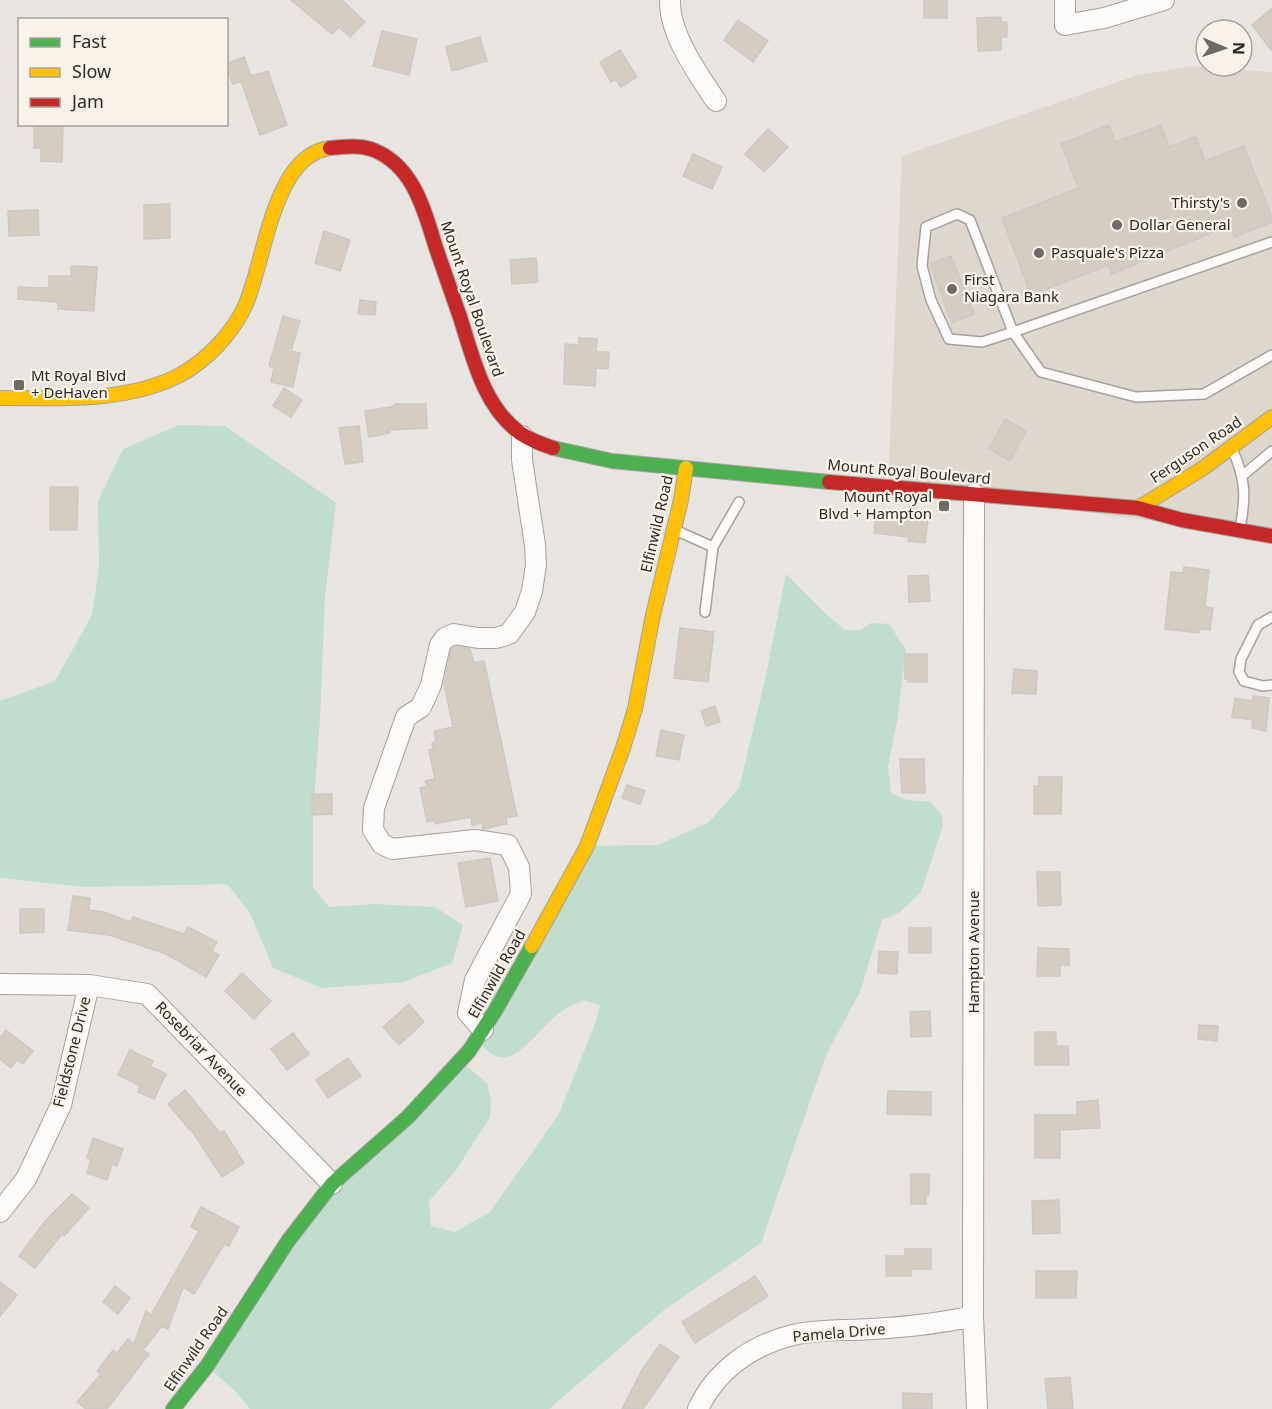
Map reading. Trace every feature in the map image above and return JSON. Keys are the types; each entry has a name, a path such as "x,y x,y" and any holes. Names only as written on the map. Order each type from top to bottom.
{"main road":[{"name":"Mount Royal Boulevard","path":"0,398 94,396 160,384 182,374 220,345 244,307 253,285 278,196 288,177 311,156 328,149 359,146 381,153 399,167 410,180 423,208 477,369 491,400 504,419 522,436 542,446 591,458 686,468 1138,508 1182,520 1272,536"},
{"name":"Ferguson Road","path":"1138,508 1202,469 1272,417"},
{"name":"Elfinwild Road","path":"173,1409 207,1366 288,1240 332,1184 408,1117 468,1052 515,978 587,846 611,784 634,709 686,468"}],"street":[{"path":"670,0 672,18 681,41 693,66 716,101"},
{"path":"1065,0 1065,25 1104,18 1164,0"},
{"path":"483,1030 468,1013 475,980 521,894 519,867 508,845 475,840 392,849 382,844 374,830 374,808 406,717 421,707 431,685 440,645 445,638 454,634 496,638 509,634 525,612 532,591 536,565 522,460 522,436"},
{"name":"Hampton Avenue","path":"974,495 973,1316 977,1409"},
{"name":"Rosebriar Avenue","path":"0,984 89,985 147,994 332,1184"},
{"name":"Fieldstone Drive","path":"0,1212 26,1179 61,1105 89,985"},
{"name":"Pamela Drive","path":"698,1409 714,1381 732,1364 753,1350 774,1341 794,1335 946,1323 973,1316"}],"lane":[{"path":"1272,242 1013,332 982,342 949,339 931,300 922,266 926,227 957,214 970,220 1013,332 1041,372 1136,397 1204,394 1272,355"},
{"path":"1231,449 1242,476 1244,508 1239,531"},
{"path":"1242,476 1272,451"},
{"path":"705,612 713,547 739,502"},
{"path":"673,529 713,547"},
{"path":"1272,617 1258,625 1240,659 1239,672 1244,681 1263,686 1272,685"}],"shaded area":[{"path":"1191,66 1194,66 1194,78 1254,78 1254,71 1272,72 1272,536 888,487 902,156 1135,76"}],"green space":[{"path":"179,425 225,426 336,503 325,596 313,815 313,887 329,907 373,904 435,907 463,925 452,963 404,982 322,988 273,968 250,913 227,884 85,887 0,878 0,701 55,681 92,615 99,567 98,501 123,449"},
{"path":"786,574 845,630 861,630 871,623 889,624 906,650 897,721 888,767 891,793 907,800 931,802 942,815 943,825 921,892 900,912 882,920 860,992 826,1055 761,1243 664,1310 549,1409 250,1409 236,1392 207,1366 288,1241 460,1061 487,1083 491,1101 490,1117 457,1169 429,1201 431,1226 455,1232 490,1212 559,1114 597,1019 600,1005 583,1000 567,1008 555,1016 523,1048 507,1057 493,1054 476,1041 587,846 657,845 708,823 739,788 765,680"}],"building":[{"path":"291,0 342,0 365,22 350,37 339,27 332,34"},
{"path":"924,0 947,0 947,18 924,18"},
{"path":"1272,8 1272,51 1254,28 1254,23"},
{"path":"1001,17 1001,22 1007,22 1007,37 1001,37 1001,50 978,51 977,18"},
{"path":"738,20 768,41 753,62 724,40"},
{"path":"382,31 417,39 409,75 373,66"},
{"path":"480,37 487,61 452,71 446,47"},
{"path":"620,50 637,77 621,87 616,79 611,82 600,62"},
{"path":"244,57 251,76 268,71 287,125 260,135 241,81 233,84 228,71 228,63"},
{"path":"1109,125 1115,142 1161,125 1169,147 1196,137 1205,161 1244,146 1272,222 1235,237 1230,225 1112,274 1108,265 1031,295 1002,218 1079,188 1061,144"},
{"path":"34,126 63,126 62,162 41,161 41,148 34,148"},
{"path":"768,129 788,147 764,172 745,154"},
{"path":"693,154 722,167 712,189 683,176"},
{"path":"170,204 170,238 144,239 144,205"},
{"path":"38,210 39,235 9,236 8,211"},
{"path":"324,231 350,240 340,271 315,263"},
{"name":"First Niagara Bank","path":"951,256 974,314 952,323 930,264"},
{"path":"536,258 538,282 512,284 510,260"},
{"path":"71,266 97,267 94,311 58,309 58,302 18,299 18,287 49,288 49,276 71,276"},
{"path":"360,300 376,302 375,315 358,314"},
{"path":"283,316 300,321 291,351 300,353 293,387 271,382 274,368 269,366"},
{"path":"579,338 597,339 596,352 609,352 608,369 596,368 595,386 564,384 565,344 579,345"},
{"path":"284,388 302,400 291,417 273,406"},
{"path":"395,404 426,404 427,428 389,430 390,433 369,437 365,411 395,406"},
{"path":"1005,419 1026,431 1010,461 989,449"},
{"path":"359,426 363,462 345,464 339,428"},
{"path":"50,487 78,487 77,530 50,530"},
{"path":"909,508 929,511 925,543 908,541 909,537 874,533 876,517 908,521"},
{"path":"1184,567 1209,570 1205,607 1213,608 1210,630 1200,629 1199,633 1165,629 1171,572 1183,573"},
{"path":"928,575 930,601 909,602 908,576"},
{"path":"680,628 714,632 708,682 674,678"},
{"path":"456,646 470,649 474,663 484,661 517,816 506,818 507,824 483,829 482,823 472,825 471,817 435,824 434,820 427,822 420,788 427,786 425,781 435,779 429,750 433,749 432,743 436,742 434,731 453,727 444,684 451,650"},
{"path":"905,654 927,654 927,682 908,682 908,679 905,679"},
{"path":"1014,669 1037,671 1036,694 1012,693"},
{"path":"1253,696 1269,698 1266,731 1252,728 1253,720 1232,717 1235,698 1252,701"},
{"path":"715,706 720,722 706,726 701,711"},
{"path":"661,730 684,735 679,760 656,756"},
{"path":"900,759 924,759 925,793 902,793"},
{"path":"1039,777 1062,777 1061,814 1034,814 1034,786 1039,786"},
{"path":"627,785 645,791 640,804 622,798"},
{"path":"312,794 332,794 332,814 312,815"},
{"path":"490,858 498,901 466,907 458,863"},
{"path":"1037,872 1060,872 1061,905 1038,906"},
{"path":"73,896 90,898 89,910 104,912 131,922 133,917 184,934 188,927 217,942 212,951 219,955 206,977 166,954 109,935 68,930"},
{"path":"20,909 44,909 44,932 20,933"},
{"path":"909,928 931,928 931,953 909,953"},
{"path":"1038,948 1069,949 1069,965 1060,965 1060,976 1037,976"},
{"path":"879,951 898,952 897,974 878,973"},
{"path":"242,973 271,1001 254,1019 225,991"},
{"path":"409,1004 424,1022 399,1045 383,1027"},
{"path":"930,1011 931,1036 911,1037 910,1012"},
{"path":"1199,1025 1218,1026 1217,1041 1198,1039"},
{"path":"6,1030 33,1051 23,1064 17,1060 11,1068 0,1059 0,1038"},
{"path":"1035,1032 1056,1032 1056,1046 1068,1046 1069,1065 1035,1065"},
{"path":"293,1033 309,1054 287,1070 271,1049"},
{"path":"130,1050 153,1061 150,1066 166,1074 154,1099 138,1092 140,1086 118,1075"},
{"path":"348,1058 361,1076 328,1098 316,1080"},
{"path":"185,1090 220,1133 224,1131 244,1163 222,1177 190,1128 168,1104"},
{"path":"888,1091 931,1092 931,1115 887,1114"},
{"path":"1098,1100 1100,1128 1060,1130 1060,1158 1035,1158 1035,1115 1077,1115 1077,1102"},
{"path":"93,1138 123,1149 117,1166 112,1164 107,1180 87,1173 91,1159 87,1158"},
{"path":"911,1174 929,1174 929,1195 926,1195 926,1204 911,1204"},
{"path":"72,1194 89,1208 64,1236 62,1234 35,1268 19,1256 46,1220"},
{"path":"1059,1200 1060,1233 1033,1234 1032,1201"},
{"path":"201,1207 239,1227 229,1246 224,1244 194,1294 183,1287 168,1329 162,1326 143,1350 149,1354 107,1409 86,1409 77,1402 101,1374 97,1371 113,1350 117,1353 128,1339 134,1344 146,1311 151,1315 199,1231 191,1227"},
{"path":"905,1249 931,1249 931,1269 911,1269 911,1276 886,1276 886,1256 905,1256"},
{"path":"1036,1271 1077,1271 1076,1298 1036,1298"},
{"path":"755,1276 768,1296 695,1343 682,1322"},
{"path":"0,1282 17,1295 0,1316"},
{"path":"115,1286 130,1298 118,1314 103,1302"},
{"path":"660,1344 679,1357 643,1409 622,1409 642,1370"},
{"path":"1070,1377 1073,1409 1048,1409 1045,1379"},
{"path":"903,1393 932,1394 932,1409 903,1409"}],"traffic: fast":[{"path":"553,448 612,461 829,482"},
{"path":"173,1409 207,1366 288,1241 332,1184 408,1117 469,1051 532,946"}],"traffic: slow":[{"path":"0,398 115,395 159,384 180,375 200,362 226,336 245,306 273,214 295,170 311,155 330,148"},
{"path":"1138,508 1202,469 1272,417"},
{"path":"532,946 587,846 623,748 635,709 653,615 681,500 686,468"}],"traffic: jam":[{"path":"330,148 371,149 397,165 407,177 421,203 475,364 488,395 507,422 520,433 553,448"},
{"path":"829,482 1138,508 1182,520 1272,536"}],"place":[{"name":"Thirsty's","path":"1242,203"},
{"name":"Dollar General","path":"1117,225"},
{"name":"Pasquale's Pizza","path":"1039,253"},
{"name":"First Niagara Bank","path":"952,289"},
{"name":"Mt Royal Blvd + DeHaven","path":"19,385"},
{"name":"Mount Royal Blvd + Hampton","path":"944,506"}]}
